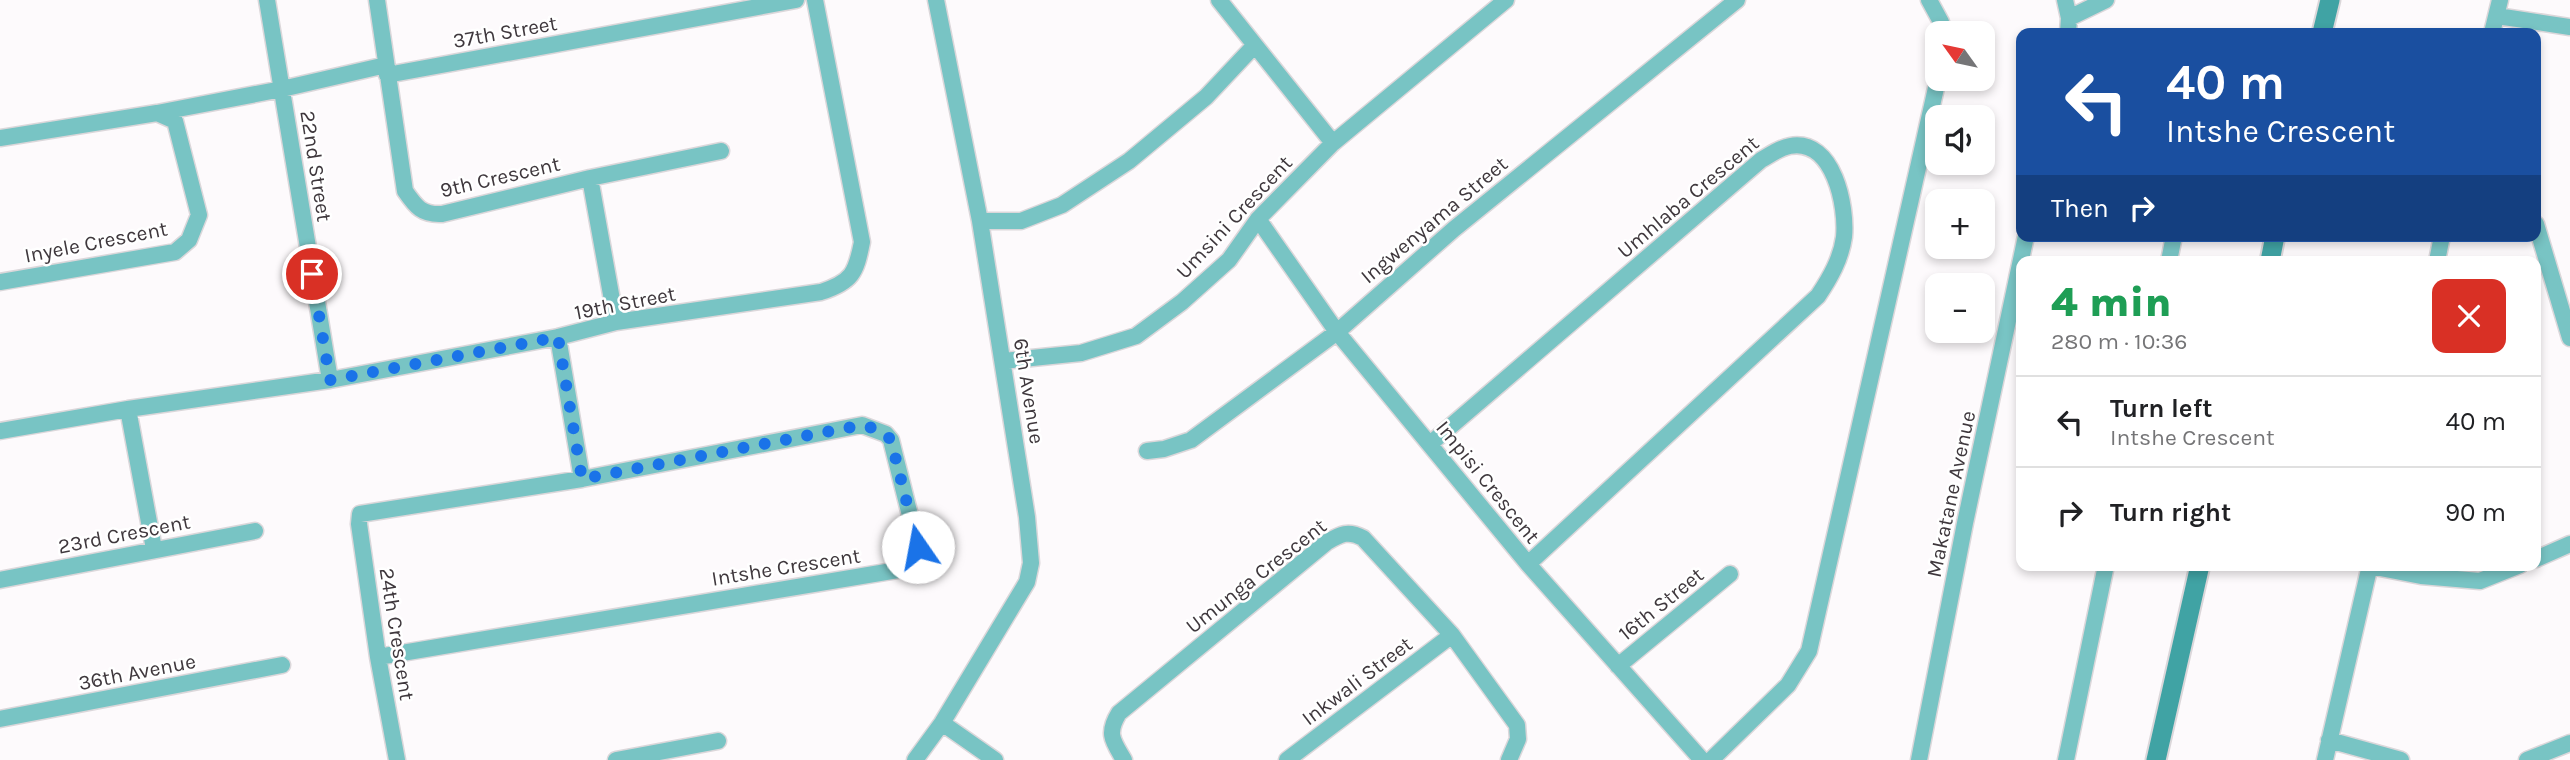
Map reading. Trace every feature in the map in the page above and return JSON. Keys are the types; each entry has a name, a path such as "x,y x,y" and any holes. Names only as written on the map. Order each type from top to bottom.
{"main road":[{"path":"2323,28 2330,0"},
{"path":"2156,760 2199,571"}],"street":[{"name":"22nd Street","path":"267,0 330,380"},
{"name":"9th Crescent","path":"377,0 405,191 427,215 442,214 590,178 721,151"},
{"name":"37th Street","path":"157,113 386,70 796,0"},
{"name":"19th Street","path":"0,431 128,409 330,380 558,337 617,322 821,292 840,286 852,276 859,261 862,242 815,0"},
{"name":"6th Avenue","path":"915,760 942,723 1013,606 1027,582 1031,563 1027,517 980,221 936,0"},
{"path":"1219,0 1334,143"},
{"name":"Umsini Crescent","path":"1003,360 1081,353 1136,337 1182,302 1229,260 1258,219 1334,143 1506,0"},
{"name":"Ingwenyama Street","path":"1147,450 1164,449 1191,440 1337,332 1454,229 1737,0"},
{"path":"1928,0 1940,21"},
{"path":"2065,0 2069,25 2106,0"},
{"path":"2493,28 2498,8 2570,27"},
{"path":"980,221 1021,221 1062,205 1129,162 1206,97 1254,46"},
{"path":"1711,760 1788,685 1809,652 1935,91"},
{"path":"0,138 157,113"},
{"name":"Inyele Crescent","path":"0,282 176,251 189,240 199,215 175,121 157,113"},
{"name":"Umhlaba Crescent","path":"1430,444 1761,160 1779,150 1798,146 1815,152 1826,162 1839,189 1844,213 1844,237 1838,260 1818,296 1528,564"},
{"path":"590,178 617,322"},
{"name":"Impisi Crescent","path":"1258,219 1337,332 1528,564 1702,760"},
{"path":"2541,241 2570,338"},
{"name":"Makatane Avenue","path":"1919,760 2016,285"},
{"path":"558,337 582,479"},
{"path":"128,409 154,549"},
{"name":"Intshe Crescent","path":"360,514 582,479 862,425 886,434 891,440 918,547 912,561 898,570 378,657"},
{"name":"24th Crescent","path":"360,514 359,524 378,657 397,760"},
{"name":"23rd Crescent","path":"0,580 255,531"},
{"name":"Umunga Crescent","path":"1124,760 1111,739 1112,724 1119,713 1341,534 1352,532 1363,538 1452,635 1517,725 1518,738 1509,760"},
{"path":"2541,557 2570,544"},
{"path":"2066,760 2105,571"},
{"path":"2325,760 2369,571"},
{"path":"2397,571 2480,581 2506,571"},
{"name":"16th Street","path":"1618,666 1730,575"},
{"name":"Inkwali Street","path":"1287,760 1452,635"},
{"name":"36th Avenue","path":"0,719 282,665"},
{"path":"942,723 995,760"},
{"path":"2329,740 2401,760"},
{"path":"616,760 718,741"},
{"path":"2527,760 2570,743"}],"route":[{"path":"312,274 330,380 558,337 582,479 862,425 873,428 886,434 891,440 918,547"}]}
